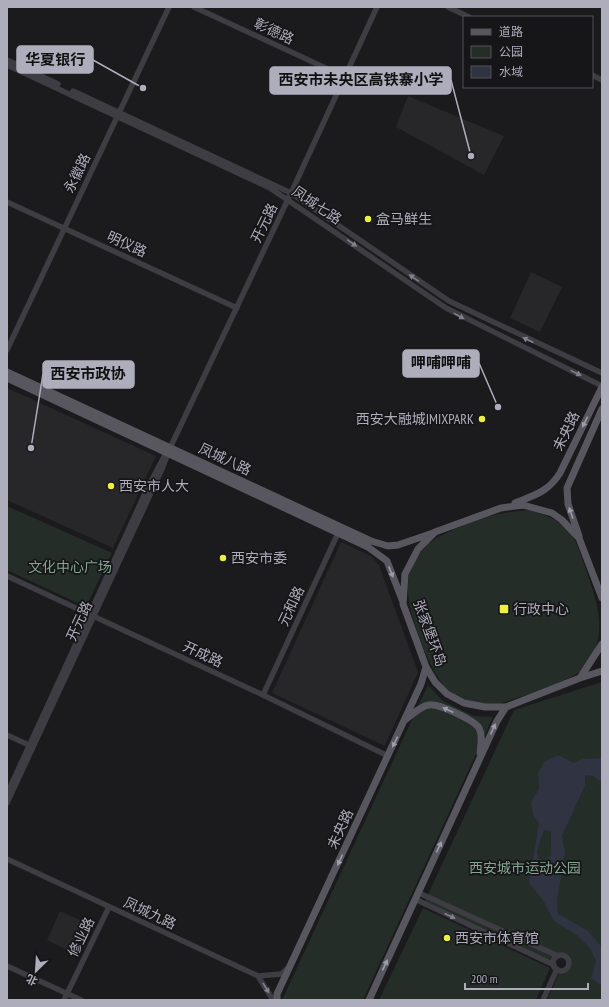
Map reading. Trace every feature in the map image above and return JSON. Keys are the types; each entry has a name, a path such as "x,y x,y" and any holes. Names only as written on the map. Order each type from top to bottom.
{"main road":[{"name":"凤城八路","path":"7,372 168,452"},
{"name":"凤城八路","path":"7,378 340,530 388,546 398,545 435,532"},
{"name":"未央路","path":"501,508 537,495 553,485 602,386"},
{"name":"未央路","path":"579,538 568,504 567,488 602,410"},
{"name":"张家堡环岛","path":"580,678 506,707 485,707 464,703 447,694 426,667 403,604 405,574 418,549 435,532 501,508 523,505 552,513 562,520 579,538 602,598"},
{"name":"凤城八路","path":"340,530 368,547 387,561 403,604"},
{"path":"580,678 602,644"},
{"name":"未央路","path":"276,1000 277,994 421,684 426,667"},
{"path":"580,678 602,671"},
{"path":"404,721 421,708 429,705 437,705 471,721 478,728 482,740 480,759"},
{"path":"369,1000 497,721 506,707"}],"street":[{"name":"永徽路","path":"7,350 169,7"},
{"name":"彰德路","path":"194,7 344,77"},
{"name":"开元路","path":"7,794 291,193 377,7"},
{"path":"448,7 467,16"},
{"name":"凤城七路","path":"7,60 270,188 446,308 602,386"},
{"name":"凤城七路","path":"7,65 291,193 448,301 602,373"},
{"path":"593,76 602,80"},
{"name":"明仪路","path":"7,202 236,308"},
{"name":"元和路","path":"263,695 340,530"},
{"name":"开成路","path":"7,576 263,695 388,756"},
{"path":"7,735 31,746"},
{"name":"开元路","path":"7,803 31,746"},
{"name":"凤城九路","path":"7,859 258,976"},
{"path":"417,896 558,956 563,955 567,957 569,964 564,970 555,967 417,896"},
{"name":"修业路","path":"64,1000 109,907"},
{"path":"543,1000 555,967 554,960 558,956"},
{"path":"7,966 81,1000"},
{"path":"273,1000 258,976 281,974 290,967"}],"shaded area":[{"path":"408,96 504,136 484,175 396,127"},
{"path":"531,272 562,287 540,332 510,318"},
{"path":"7,388 156,456 113,548 7,500"},
{"path":"341,542 371,556 379,565 418,672 385,746 272,693"},
{"path":"60,911 93,926 79,956 47,940"}],"green space":[{"name":"文化中心广场","path":"7,506 112,553 86,607 7,570"},
{"path":"529,510 550,517 559,522 567,529 576,543 597,607 599,632 597,644 585,667 567,679 556,684 499,704 468,701 452,693 444,685 428,659 415,625 411,609 408,594 410,573 414,562 423,549 441,536 461,526 492,516"},
{"name":"西安城市运动公园","path":"602,682 602,1000 547,1000 559,973 565,972 572,964 568,956 559,953 554,956 549,964 423,905 514,710"},
{"path":"428,685 443,701 474,716 493,717 363,1000 282,1000"},
{"name":"西安市体育馆","path":"423,908 550,968 536,1000 379,1000"}],"water":[{"path":"558,755 574,763 583,759 602,758 602,782 593,776 585,775 585,785 562,836 565,852 557,900 558,914 587,930 602,947 602,986 591,978 596,961 590,948 578,936 554,921 543,900 529,883 539,823 533,815 531,802 539,789 538,774 544,762","holes":["544,830 551,831 551,855 543,862 539,860 537,851"]}],"place":[{"name":"华夏银行","path":"143,88"},
{"name":"西安市未央区高铁寨小学","path":"471,156"},
{"name":"盒马鲜生","path":"368,219"},
{"name":"呷哺呷哺","path":"498,407"},
{"name":"西安大融城IMIXPARK","path":"482,419"},
{"name":"西安市政协","path":"31,448"},
{"name":"西安市人大","path":"111,486"},
{"name":"西安市委","path":"223,558"},
{"name":"行政中心","path":"504,609"},
{"name":"西安市体育馆","path":"447,938"}]}
